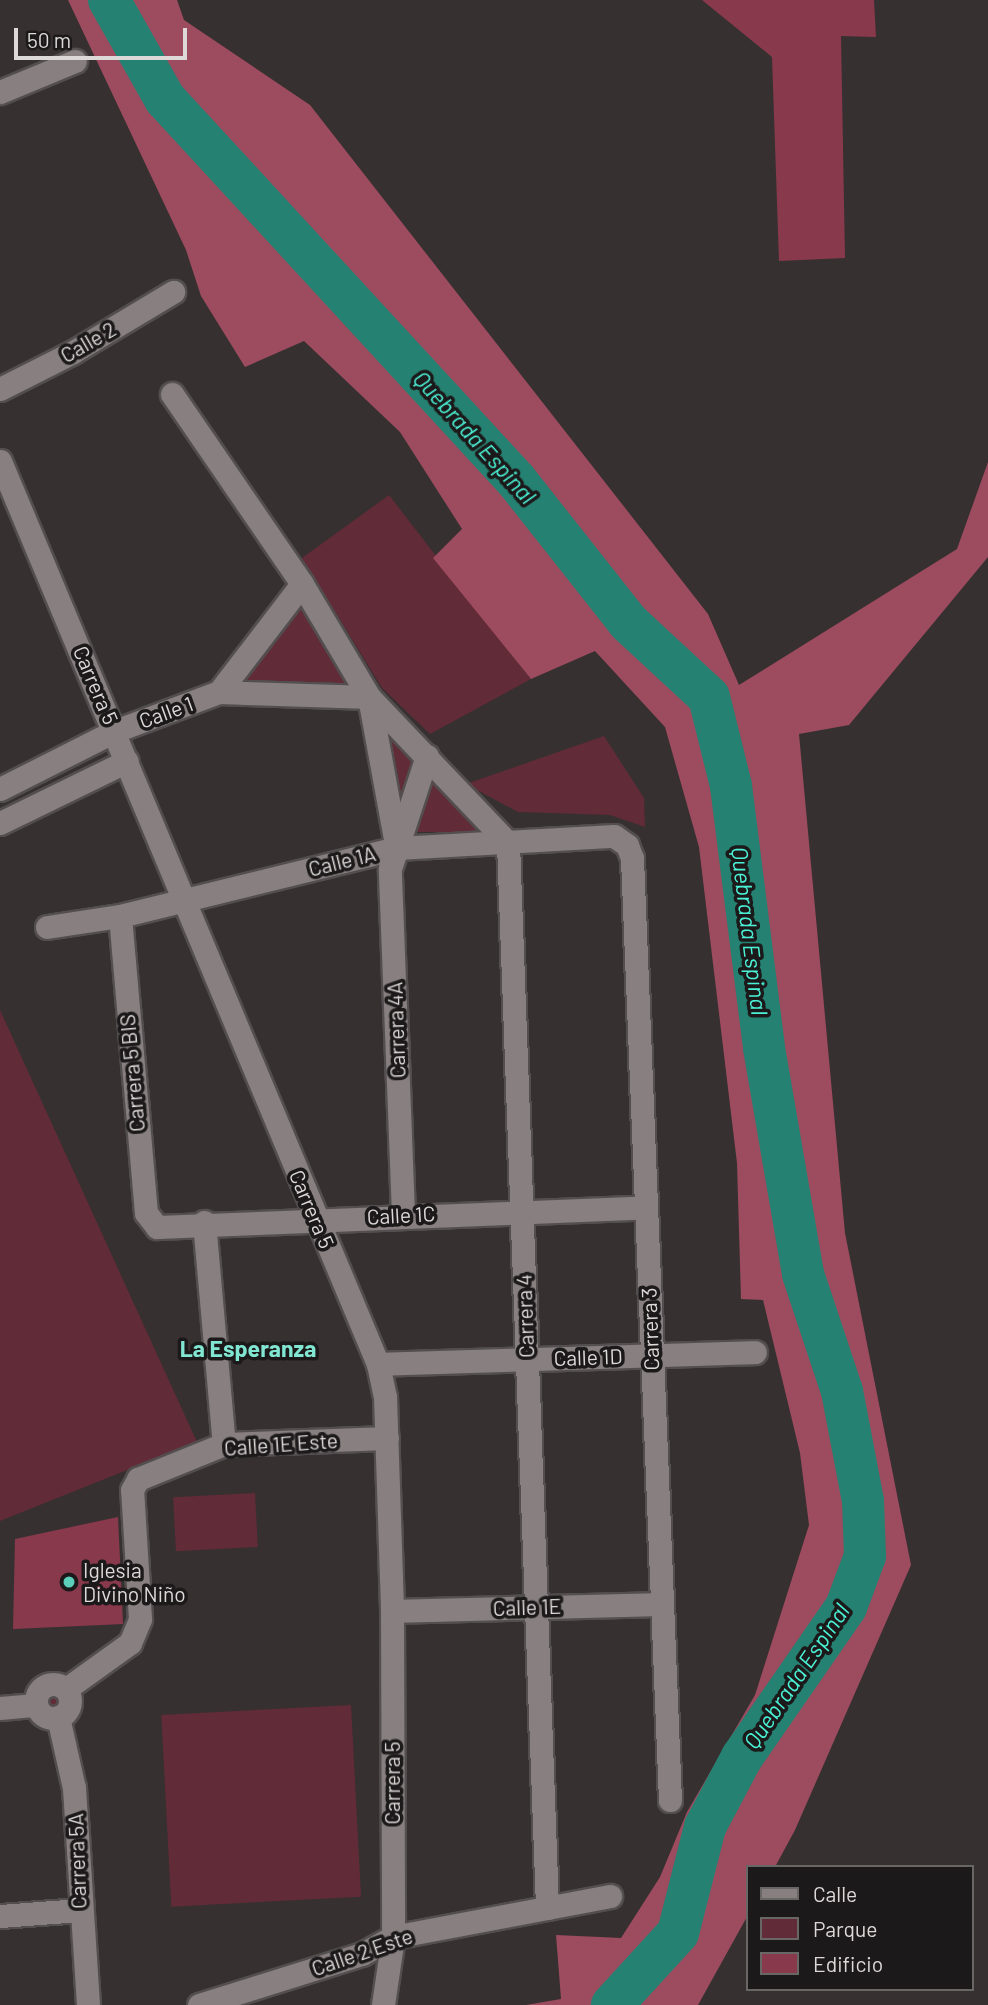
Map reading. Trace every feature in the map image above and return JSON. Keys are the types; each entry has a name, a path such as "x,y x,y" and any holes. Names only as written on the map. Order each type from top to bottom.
{"street":[{"path":"0,92 75,61"},
{"name":"Calle 2","path":"0,389 73,352 173,292"},
{"path":"172,394 302,584 369,697 508,843"},
{"name":"Carrera 5","path":"0,461 115,731 181,901 378,1364 387,1438 392,1611 393,1937 383,2005"},
{"name":"Calle 1","path":"219,692 302,584"},
{"name":"Calle 1","path":"0,789 115,731 219,692 369,697"},
{"name":"Carrera 4A","path":"369,697 397,848"},
{"name":"Carrera 4A","path":"402,1214 390,869 427,756"},
{"path":"0,823 127,761"},
{"name":"Calle 1A","path":"47,928 120,916 397,848 614,836 627,845 632,858"},
{"name":"Carrera 4","path":"508,843 547,1908"},
{"name":"Carrera 3","path":"632,858 670,1800"},
{"name":"Carrera 5 BIS","path":"120,916 146,1213 157,1227"},
{"name":"Calle 1C","path":"157,1227 204,1222 645,1207"},
{"path":"204,1222 224,1444"},
{"name":"Calle 1D","path":"378,1364 755,1352"},
{"name":"Calle 1E Este","path":"66,1689 130,1643 140,1619 132,1490 138,1479 224,1444 387,1438"},
{"name":"Calle 1E","path":"392,1611 662,1604"},
{"path":"55,1683 66,1689 70,1705 58,1717 47,1717 36,1705 37,1694 44,1685 55,1683"},
{"path":"0,1708 36,1705"},
{"name":"Carrera 5A","path":"58,1717 74,1788 79,1910 88,2005"},
{"name":"Calle 2 Este","path":"199,2005 362,1954 393,1937 610,1896"},
{"path":"0,1916 79,1910"}],"green space":[{"path":"389,495 531,679 430,734 382,688 302,558"},
{"path":"302,598 346,685 240,684"},
{"path":"384,727 418,759 399,814"},
{"path":"604,736 644,798 645,827 610,815 518,812 466,784"},
{"path":"428,770 490,832 408,832"},
{"path":"0,1010 197,1442 0,1521"},
{"path":"255,1493 258,1547 176,1551 173,1497"},
{"path":"50,1689 60,1689 67,1696 67,1706 60,1713 50,1713 43,1706 43,1696"},
{"path":"351,1705 361,1897 171,1907 161,1715"}],"shaded area":[{"path":"68,0 177,0 184,20 310,105 708,614 739,685 957,549 988,462 988,557 849,725 799,734 845,1233 911,1565 795,1830 776,1865 746,1865 746,1919 698,2005 526,2005 561,1999 556,1935 621,1938 660,1877 687,1812 755,1695 809,1525 800,1453 763,1300 741,1299 737,1163 699,847 665,727 595,651 531,679 433,558 462,529 400,432 304,341 245,367 201,296 186,250"}],"building":[{"path":"702,0 874,0 876,37 841,36 845,258 779,261 772,57"},
{"name":"Iglesia Divino Niño","path":"118,1517 123,1624 13,1629 15,1539"}],"waterway":[{"name":"Quebrada Espinal","path":"109,0 165,99 516,480 628,622 709,697 731,786 764,1048 803,1274 842,1391 863,1501 865,1556 846,1607 742,1757 705,1827 678,1933 612,2005"}],"place":[{"name":"Iglesia Divino Niño","path":"69,1582"}],"district":[{"name":"La Esperanza","path":"248,1348"}]}
